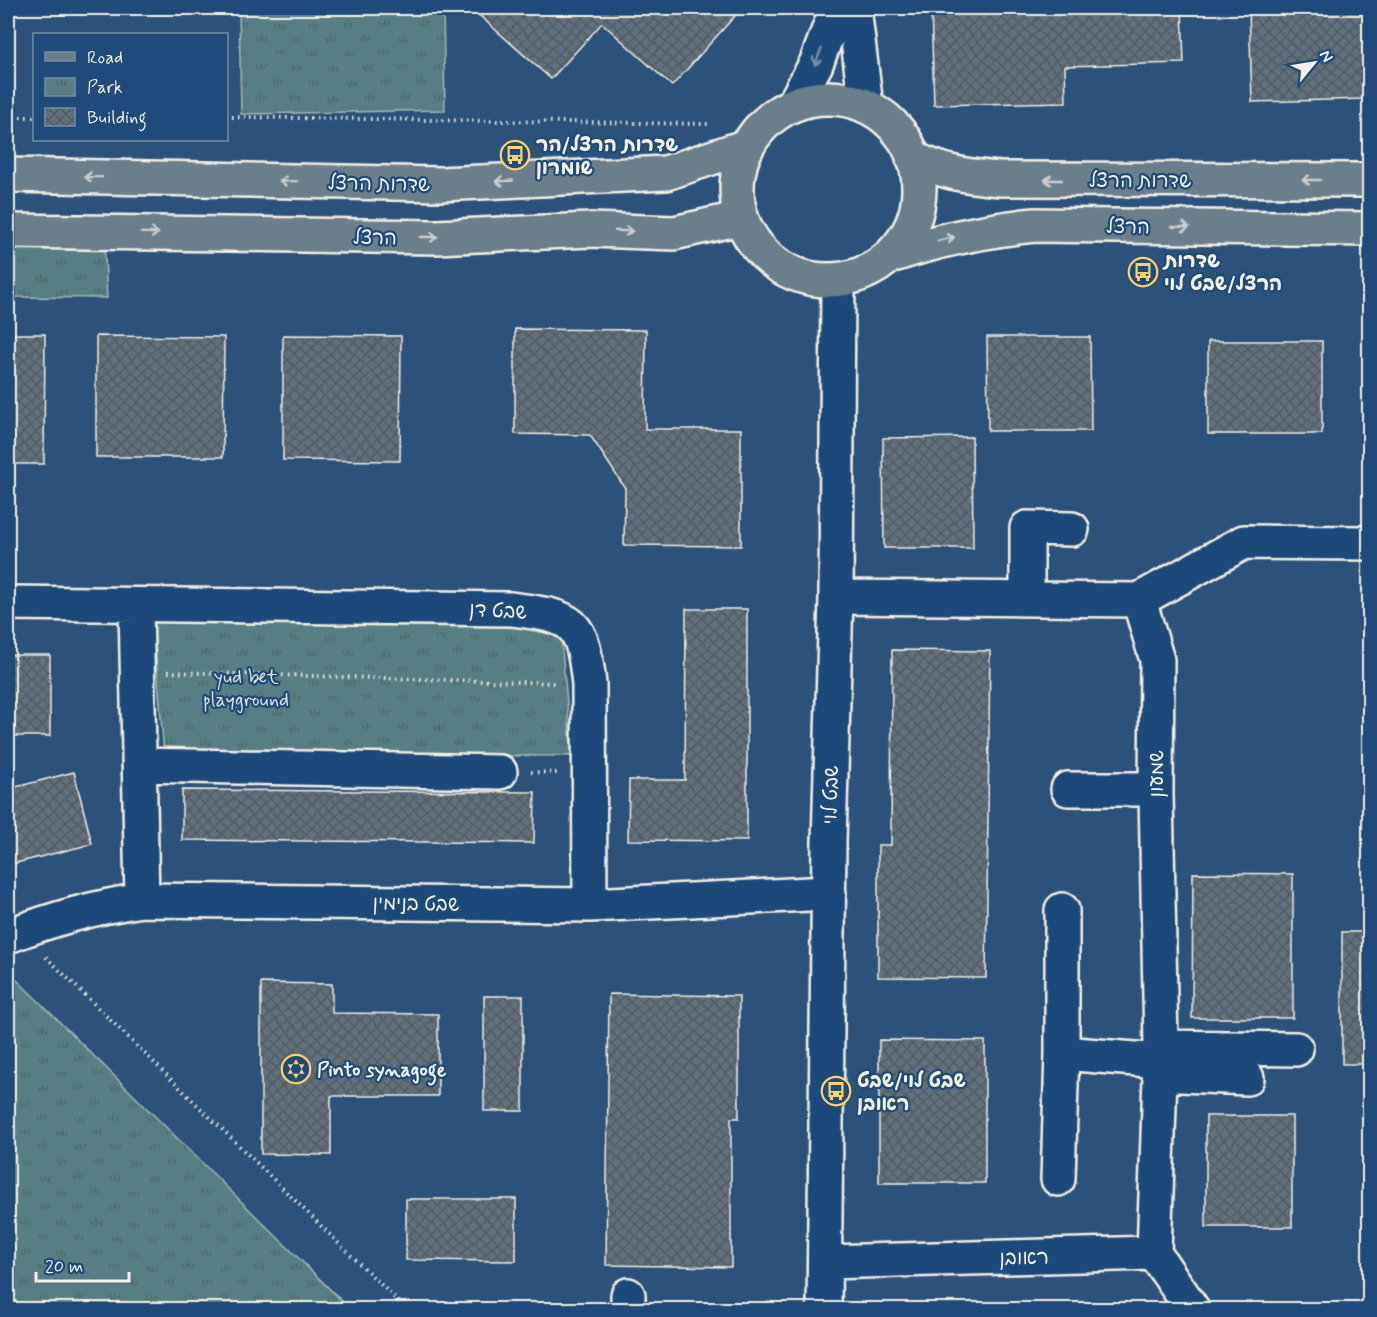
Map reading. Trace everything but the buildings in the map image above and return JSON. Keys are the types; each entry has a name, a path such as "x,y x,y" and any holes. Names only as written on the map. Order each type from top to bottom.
{"main road":[{"name":"שדרות הרצל","path":"8,175 440,184 666,173 755,135 794,104 818,98 842,99 866,106 886,119 902,137 913,158 919,184 916,211 906,236 890,256 866,272 838,280 806,277 790,272 769,259 752,240 741,218 737,194 738,169 755,135"},
{"name":"שדרות הרצל","path":"913,158 939,171 963,176 1000,179 1370,180"},
{"name":"הרצל","path":"8,231 436,237 591,230 674,233 741,218"},
{"name":"הרצל","path":"890,256 947,238 986,230 1035,225 1370,229"}],"street":[{"path":"794,104 816,64 837,8"},
{"path":"854,8 866,106"},
{"name":"שבט לוי","path":"824,1310 829,893 836,597 838,280"},
{"path":"1027,599 1027,528 1072,529"},
{"path":"836,597 1139,600 1245,542 1370,543"},
{"name":"שמעון","path":"1139,600 1157,660 1156,793 1160,1061 1154,1253"},
{"name":"שבט דן","path":"8,603 511,609 550,614 566,620 578,631 585,651 588,684 590,905"},
{"path":"136,604 142,900"},
{"path":"139,765 500,772"},
{"path":"1068,789 1145,789 1156,793"},
{"name":"שבט בנימין","path":"14,934 101,906 142,900 590,905 829,893"},
{"path":"1058,1179 1062,1053 1062,910"},
{"path":"1160,1061 1296,1049"},
{"path":"1062,1053 1160,1061 1247,1078"},
{"path":"1154,1253 1193,1310"},
{"name":"ראובן","path":"826,1262 1154,1253"}],"path":[{"path":"8,117 33,117"},
{"path":"228,117 755,135"},
{"path":"137,671 588,684"},
{"path":"533,772 552,772"},
{"path":"14,934 407,1310"}],"green space":[{"path":"239,8 443,8 445,110 241,114"},
{"path":"8,236 104,236 107,298 8,297"},
{"name":"yud bet playground","path":"153,618 560,628 572,756 164,755"},
{"path":"17,980 350,1309 8,1309 8,989"}],"place":[{"name":"שדרות הרצל/הר שומרון","path":"515,155"},
{"name":"שדרות הרצל/שבט לוי","path":"1143,272"},
{"name":"Pinto synagoge","path":"296,1069"},
{"name":"שבט לוי/שבט ראובן","path":"836,1091"}]}
